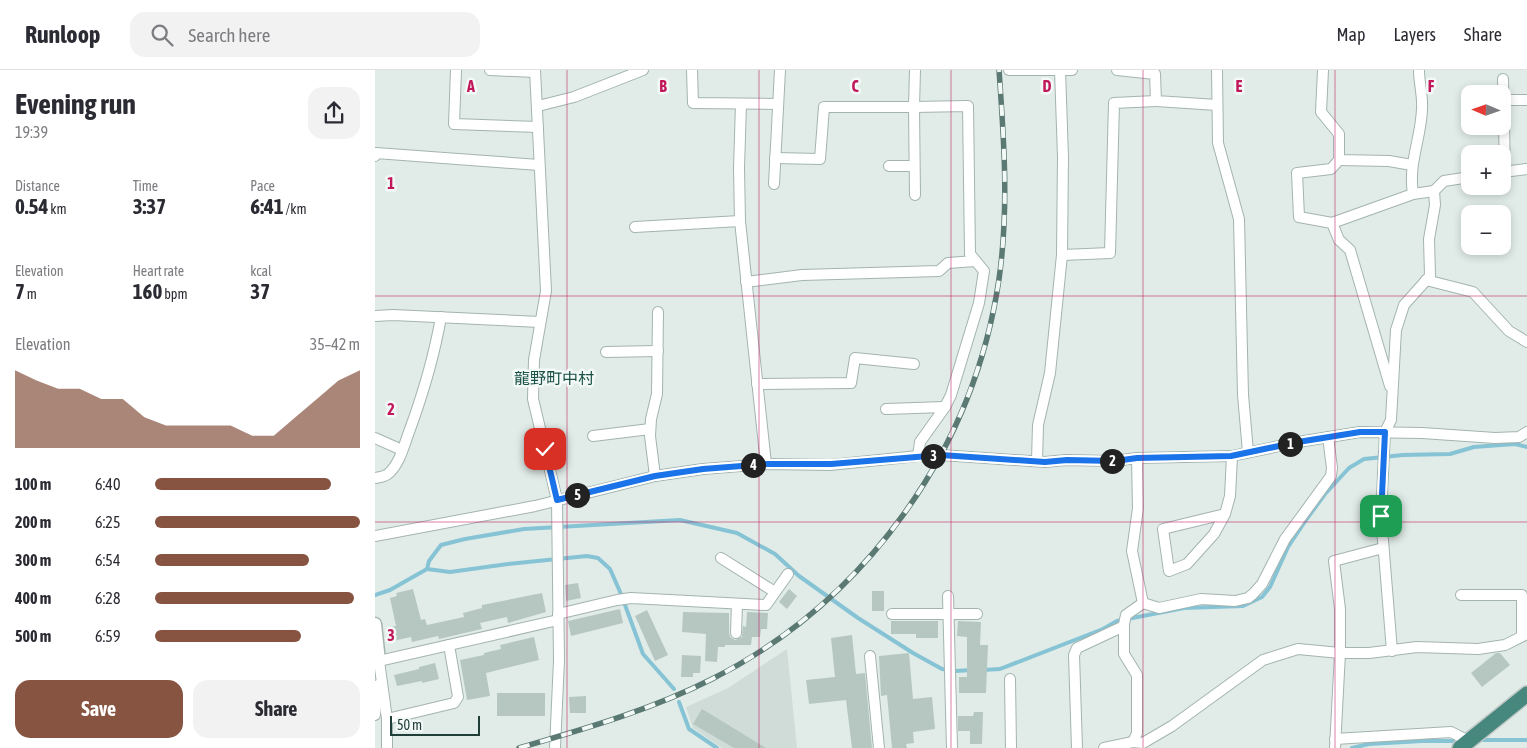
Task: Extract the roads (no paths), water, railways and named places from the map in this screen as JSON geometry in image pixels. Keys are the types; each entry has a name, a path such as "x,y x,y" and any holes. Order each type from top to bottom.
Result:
{"highway":[{"path":"1464,744 1527,694"}],"street":[{"path":"456,70 453,124 538,127"},
{"path":"490,70 535,71 546,291 534,360 533,399 557,500 559,660 555,748"},
{"path":"538,106 574,97 643,70"},
{"path":"692,70 693,103 778,104"},
{"path":"774,184 779,70"},
{"path":"915,70 915,195"},
{"path":"1009,70 1072,70"},
{"path":"1037,461 1038,425 1050,373 1062,255 1063,157 1061,70"},
{"path":"1117,70 1155,74 1155,102"},
{"path":"1217,70 1218,143 1239,220 1243,395 1248,452"},
{"path":"1323,70 1321,112 1339,134 1339,160 1331,169 1297,173 1299,217 1332,223 1413,194 1434,191 1445,181 1461,178"},
{"path":"1413,194 1412,165 1422,109 1419,70"},
{"path":"1503,79 1503,85"},
{"path":"1511,100 1527,100"},
{"path":"1062,255 1110,253 1114,103 1155,102 1217,105"},
{"path":"741,104 740,222 766,464"},
{"path":"775,158 820,159 824,107 968,106 970,254 984,271 979,303 951,395 945,407 920,442 918,456"},
{"path":"375,156 376,153 539,165"},
{"path":"1339,160 1389,161 1412,165"},
{"path":"889,166 915,166"},
{"path":"1511,171 1527,169"},
{"path":"1392,651 1381,516 1385,432 1391,420 1396,330 1404,305 1429,276 1429,239 1435,205 1434,191"},
{"path":"635,227 740,222"},
{"path":"1332,223 1339,240 1351,250 1380,356 1392,392"},
{"path":"747,282 802,275 939,270 948,263 975,261"},
{"path":"1426,280 1473,292 1509,331 1527,342"},
{"path":"655,476 650,430 657,394 658,312"},
{"path":"375,316 393,315 540,322"},
{"path":"375,478 386,476 391,472 402,450 423,392 441,317"},
{"path":"606,352 658,351"},
{"path":"757,384 851,383 855,358 914,364"},
{"path":"886,409 945,407"},
{"path":"593,436 650,430"},
{"path":"375,536 535,506 655,476 703,469 766,464 831,464 941,455 1037,461 1115,461 1137,458 1231,456 1360,432 1495,438 1519,437 1527,432"},
{"path":"1143,603 1159,608 1195,600 1235,601 1248,598 1253,594 1262,584 1285,539 1331,476 1332,468 1327,437"},
{"path":"375,438 402,450"},
{"path":"1225,514 1163,529 1169,571 1187,564 1214,534 1225,514 1230,496 1231,456"},
{"path":"1137,458 1138,508 1133,551 1143,603"},
{"path":"1383,548 1334,561 1340,609 1340,653 1335,743 1451,732 1464,744"},
{"path":"721,558 775,592"},
{"path":"377,662 558,617 617,600 631,598 765,605 788,574"},
{"path":"1104,748 1133,742 1143,743 1173,726 1263,660 1298,649 1340,653 1392,651 1417,646 1478,649 1505,645 1525,635 1522,595 1461,595"},
{"path":"948,596 952,748"},
{"path":"1133,742 1137,733 1137,674 1124,654 1124,626 1126,615 1143,603"},
{"path":"736,633 737,604"},
{"path":"892,614 977,614"},
{"path":"375,624 378,687 375,715"},
{"path":"1077,748 1074,655 1077,648 1124,626"},
{"path":"387,719 454,703 458,697 449,645"},
{"path":"870,656 879,748"},
{"path":"377,662 387,719 387,748"},
{"path":"1010,679 1011,748"}],"waterway":[{"path":"983,670 1000,669 1103,629 1117,621 1184,608 1243,606 1262,597 1270,587 1288,547 1325,494 1349,468 1364,459 1403,455 1450,454 1474,447 1515,444 1527,447"},
{"path":"375,595 390,590 427,569 429,561 441,545 465,539 524,529 680,520 737,533 775,554 799,576 858,618 913,653 942,669 956,671 971,670"},
{"path":"427,569 450,572 587,556 598,558 610,569 643,654 674,689"},
{"path":"679,702 689,729 717,748"},
{"path":"1478,740 1527,740"},
{"path":"1352,748 1369,744 1461,741"}],"railway":[{"path":"519,748 617,718 665,700 712,679 768,646 818,608 864,563 904,514 938,460 965,403 986,342 999,279 1004,227 1004,148 999,70"}],"district":[{"name":"龍野町中村","path":"554,378"}]}
